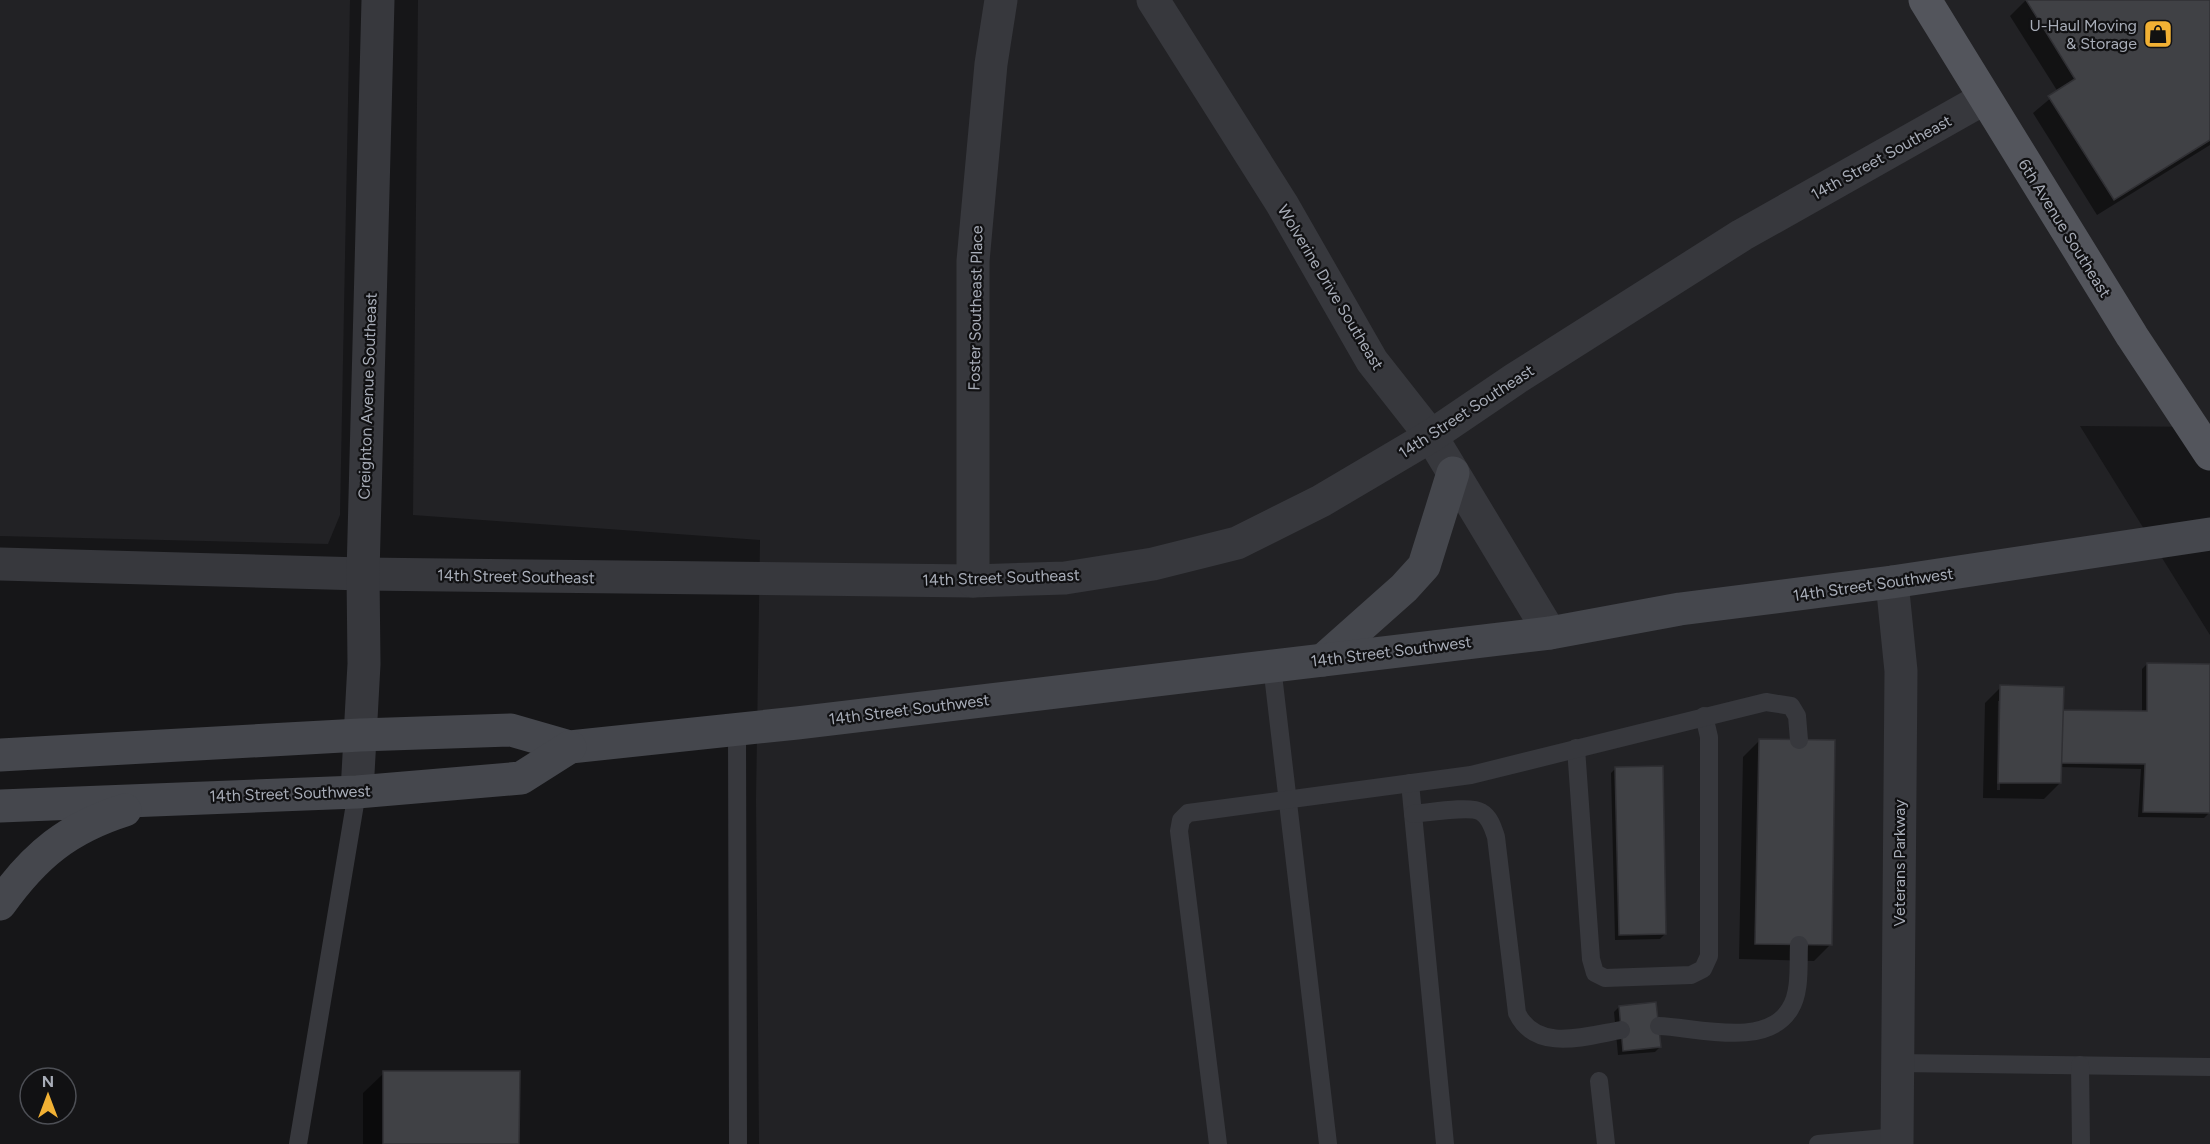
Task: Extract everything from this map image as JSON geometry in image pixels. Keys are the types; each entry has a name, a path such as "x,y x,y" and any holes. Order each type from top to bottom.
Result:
{"main road":[{"name":"6th Avenue Southeast","path":"1925,0 2132,336 2210,454"},
{"path":"1323,660 1404,588 1424,566 1453,473"},
{"name":"14th Street Southwest","path":"0,755 360,735 511,730 570,747 1550,633 1680,609 1892,582 2210,534"},
{"name":"14th Street Southwest","path":"0,806 357,792 521,778 570,747"},
{"path":"0,904 36,861 62,839 90,821 159,798"}],"street":[{"name":"Creighton Avenue Southeast","path":"357,792 364,664 363,574 378,0"},
{"name":"Foster Southeast Place","path":"973,581 973,261 990,64 1001,0"},
{"name":"Wolverine Drive Southeast","path":"1153,0 1282,204 1372,361 1431,436 1550,633"},
{"name":"14th Street Southeast","path":"0,564 363,574 973,581 1065,578 1153,564 1237,543 1321,501 1431,436 1515,379 1743,235 1985,98"},
{"name":"Veterans Parkway","path":"1892,582 1901,671 1897,1141"}],"lane":[{"path":"1272,666 1328,1144"},
{"path":"1218,1144 1179,831 1181,820 1188,813 1471,775 1766,702 1780,702 1791,706 1797,717 1799,740"},
{"path":"1576,748 1591,959 1595,973 1605,978 1691,975 1703,969 1709,956 1709,736 1704,716"},
{"path":"737,729 738,1144"},
{"path":"1410,783 1445,1144"},
{"path":"298,1144 357,792"},
{"path":"1413,814 1469,809 1481,811 1491,823 1496,837 1517,1013 1524,1028 1535,1036 1576,1039 1621,1030"},
{"path":"1659,1026 1687,1027 1713,1034 1742,1033 1781,1020 1791,1008 1795,995 1799,945"},
{"path":"1898,1063 2210,1067"},
{"path":"2080,1065 2081,1144"},
{"path":"1599,1081 1606,1144"},
{"path":"1818,1144 1897,1141"}],"shaded area":[{"path":"0,0 350,0 340,515 328,544 0,536"},
{"path":"418,0 2210,0 2210,427 2080,426 2210,635 2210,1144 759,1144 756,800 760,540 413,515"}],"building":[{"path":"2026,0 2210,0 2210,140 2114,200 2048,96 2075,79"},
{"path":"2147,663 2210,664 2210,813 2143,812 2145,764 2056,763 2057,710 2147,711"},
{"path":"2000,685 2064,687 2061,783 1998,783"},
{"path":"1759,739 1835,740 1832,945 1755,944"},
{"path":"1663,766 1666,934 1619,935 1615,767"},
{"path":"1656,1002 1661,1047 1623,1051 1619,1006"},
{"path":"383,1071 520,1071 519,1144 383,1144"}],"place":[{"name":"U-Haul Moving & Storage","path":"2158,34"}]}
